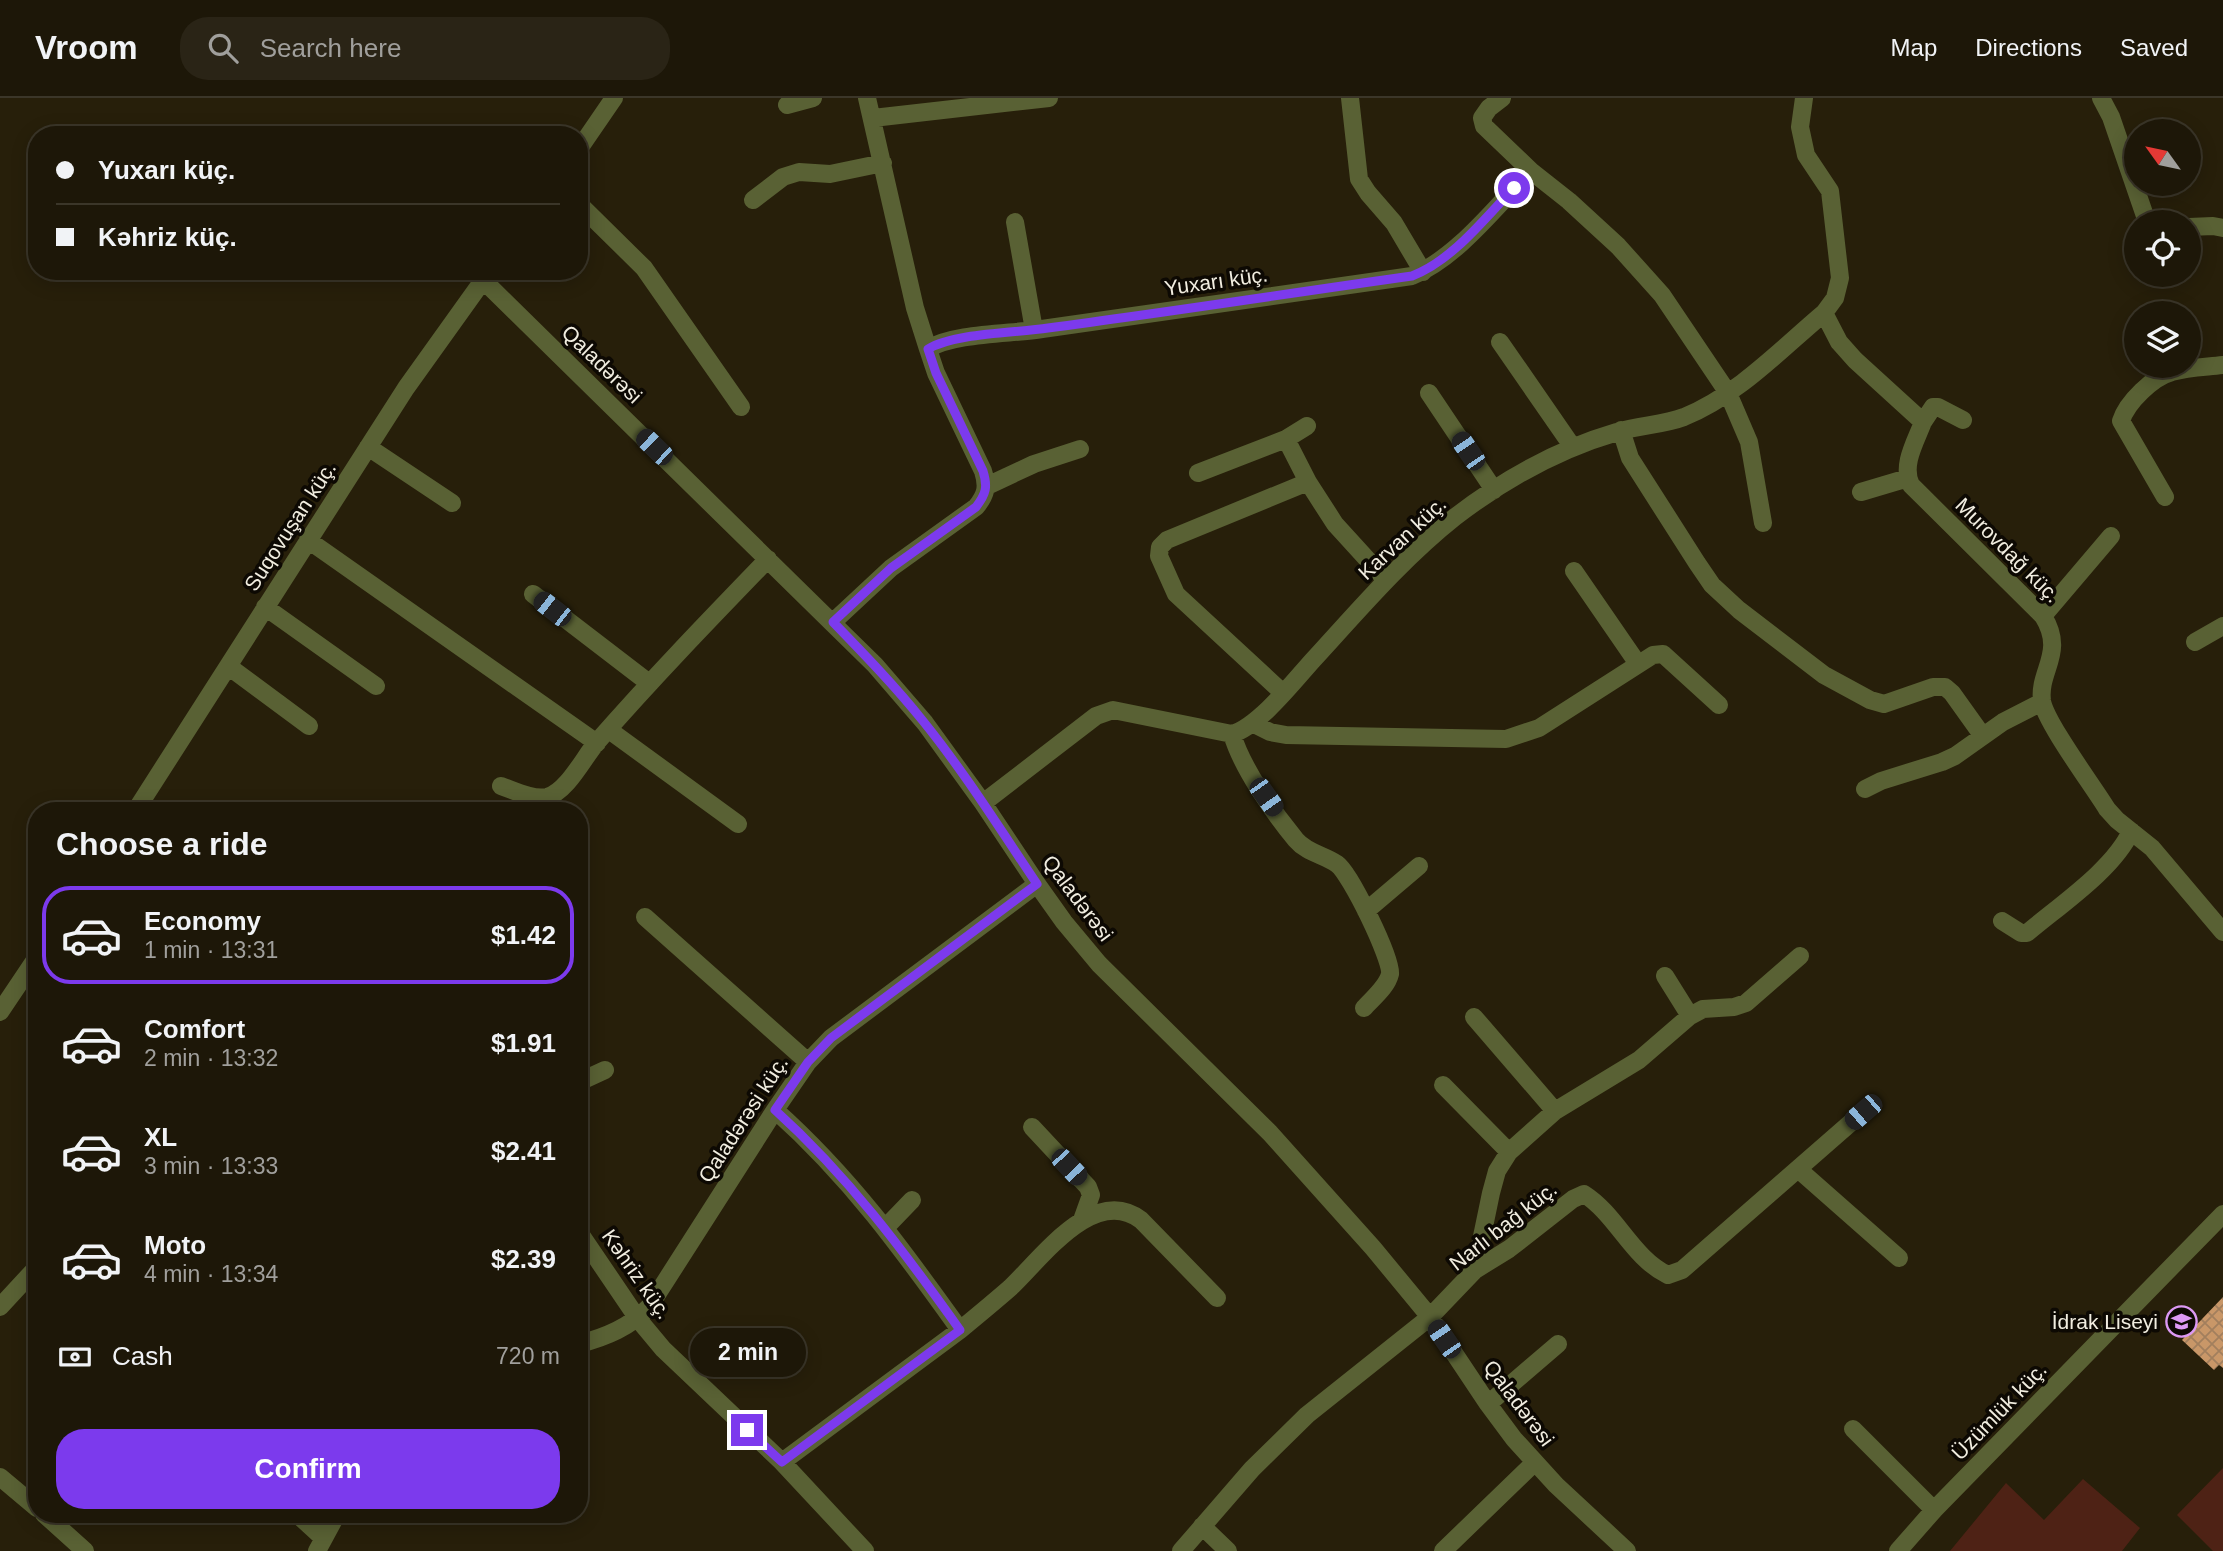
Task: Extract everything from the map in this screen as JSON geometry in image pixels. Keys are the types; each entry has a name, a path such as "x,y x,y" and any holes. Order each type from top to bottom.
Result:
{"street":[{"path":"588,136 614,98"},
{"path":"787,105 813,98"},
{"path":"833,622 891,568 976,507 987,486 983,471 936,373 915,308 867,98"},
{"path":"873,118 1049,98"},
{"path":"1350,98 1359,179 1367,193 1394,223 1423,272"},
{"path":"1502,98 1489,108 1482,118 1484,126 1531,171 1618,246 1662,295 1728,393 1749,442 1763,523"},
{"name":"Karvan küç.","path":"1232,734 1243,731 1252,723 1387,580 1424,543 1456,517 1494,490 1572,446 1621,430 1684,417 1728,393 1824,313 1835,298 1840,278 1830,191 1806,155 1800,127 1803,98"},
{"path":"2101,98 2111,117 2143,210"},
{"path":"753,200 783,177 799,172 830,174 883,163"},
{"name":"Yuxarı küç.","path":"928,349 936,343 951,340 1412,276 1423,272 1464,239 1531,171"},
{"path":"588,213 644,268 741,407"},
{"path":"1015,222 1034,330"},
{"path":"2201,226 2223,228"},
{"name":"Suqovuşan küç.","path":"141,802 406,388 484,280"},
{"name":"Qaladərəsi","path":"491,280 875,665 925,723 1064,922 1099,964 1270,1133 1373,1248 1430,1317 1488,1404 1535,1462 1627,1551"},
{"path":"1824,313 1839,342 1854,360 1923,422"},
{"path":"1500,342 1572,446"},
{"path":"2165,497 2121,421 2125,408 2146,388 2171,372 2223,365"},
{"path":"1429,393 1494,490"},
{"path":"1861,492 1908,478 1908,464 1923,422 1933,407 1963,420"},
{"path":"1198,473 1286,439 1307,426"},
{"path":"1621,430 1630,458 1697,563 1712,585 1739,610 1825,675 1870,700 1884,704 1933,687 1945,687 1982,735"},
{"path":"1286,439 1308,482 1335,524 1387,580"},
{"path":"368,447 452,503"},
{"path":"987,486 1034,464 1080,449"},
{"name":"Murovdağ küç.","path":"1908,478 1911,485 2049,625 2053,639 2042,702"},
{"path":"1283,692 1182,602 1159,556 1160,547 1167,540 1308,482"},
{"path":"2043,616 2110,536"},
{"path":"308,540 738,824"},
{"path":"501,786 537,797 549,797 562,788 649,683 768,559"},
{"path":"1574,571 1638,664"},
{"path":"533,594 649,683"},
{"path":"265,607 376,686"},
{"path":"2195,642 2223,626"},
{"path":"1252,723 1270,732 1286,734 1506,739 1539,728 1653,655 1663,654 1719,705"},
{"path":"228,666 309,726"},
{"path":"1865,789 1902,773 1955,756 1982,735 2042,702 2049,719 2107,809 2152,848 2223,932"},
{"path":"983,803 1096,716 1113,710 1232,734 1237,752 1297,842 1308,851 1338,864 1350,877 1391,970 1388,981 1364,1008"},
{"path":"2002,921 2021,933 2027,933 2111,862 2125,845 2131,831"},
{"path":"1366,911 1419,866"},
{"name":"Qaladərəsi küç.","path":"588,1342 638,1318 661,1289 808,1062 831,1038 1037,884"},
{"path":"645,917 808,1062"},
{"path":"1475,1270 1490,1194 1497,1171 1509,1152 1555,1111 1639,1060 1690,1016 1703,1009 1734,1007 1746,1003 1800,956"},
{"path":"0,1012 28,970"},
{"path":"1665,976 1690,1016"},
{"path":"1474,1017 1555,1111"},
{"path":"588,1078 605,1070"},
{"path":"1443,1085 1509,1152"},
{"path":"775,1110 844,1178 886,1227 960,1330"},
{"name":"Narlı bağ küç.","path":"1181,1551 1252,1469 1307,1415 1430,1317 1475,1270 1509,1249 1573,1199 1584,1194 1597,1202 1654,1268 1668,1275 1682,1270 1863,1112"},
{"path":"1032,1127 1088,1186 1091,1195 1082,1220"},
{"path":"1798,1169 1899,1258"},
{"path":"886,1227 912,1200"},
{"path":"782,1462 960,1330 1010,1287 1067,1230 1082,1220 1118,1210 1130,1212 1217,1298"},
{"name":"Üzümlük küç.","path":"1898,1551 1934,1510 2223,1214"},
{"name":"Kəhriz küç.","path":"588,1244 638,1318 679,1366 782,1462 865,1551"},
{"path":"0,1307 28,1277"},
{"path":"1488,1404 1558,1344"},
{"path":"1853,1429 1934,1510"},
{"path":"1443,1551 1535,1462"},
{"path":"0,1477 28,1500"},
{"path":"54,1523 85,1551"},
{"path":"304,1523 320,1545 332,1523"},
{"path":"1202,1526 1228,1551"}],"shaded area":[{"path":"2223,1468 2223,1551 2213,1551 2177,1515"},
{"path":"2083,1479 2140,1528 2122,1551 1950,1551 2006,1483 2044,1520"}],"building":[{"path":"2223,1297 2223,1368 2219,1365 2214,1370 2182,1340"}],"place":[{"name":"İdrak Liseyi","path":"2181,1321"}],"route":[{"path":"747,1430 782,1462 960,1330 886,1227 844,1178 775,1110 808,1062 831,1038 1037,884 925,723 833,622 891,568 976,507 983,498 987,486 983,471 936,373 928,349 936,343 951,340 1412,276 1432,266 1464,239 1514,188"}]}
